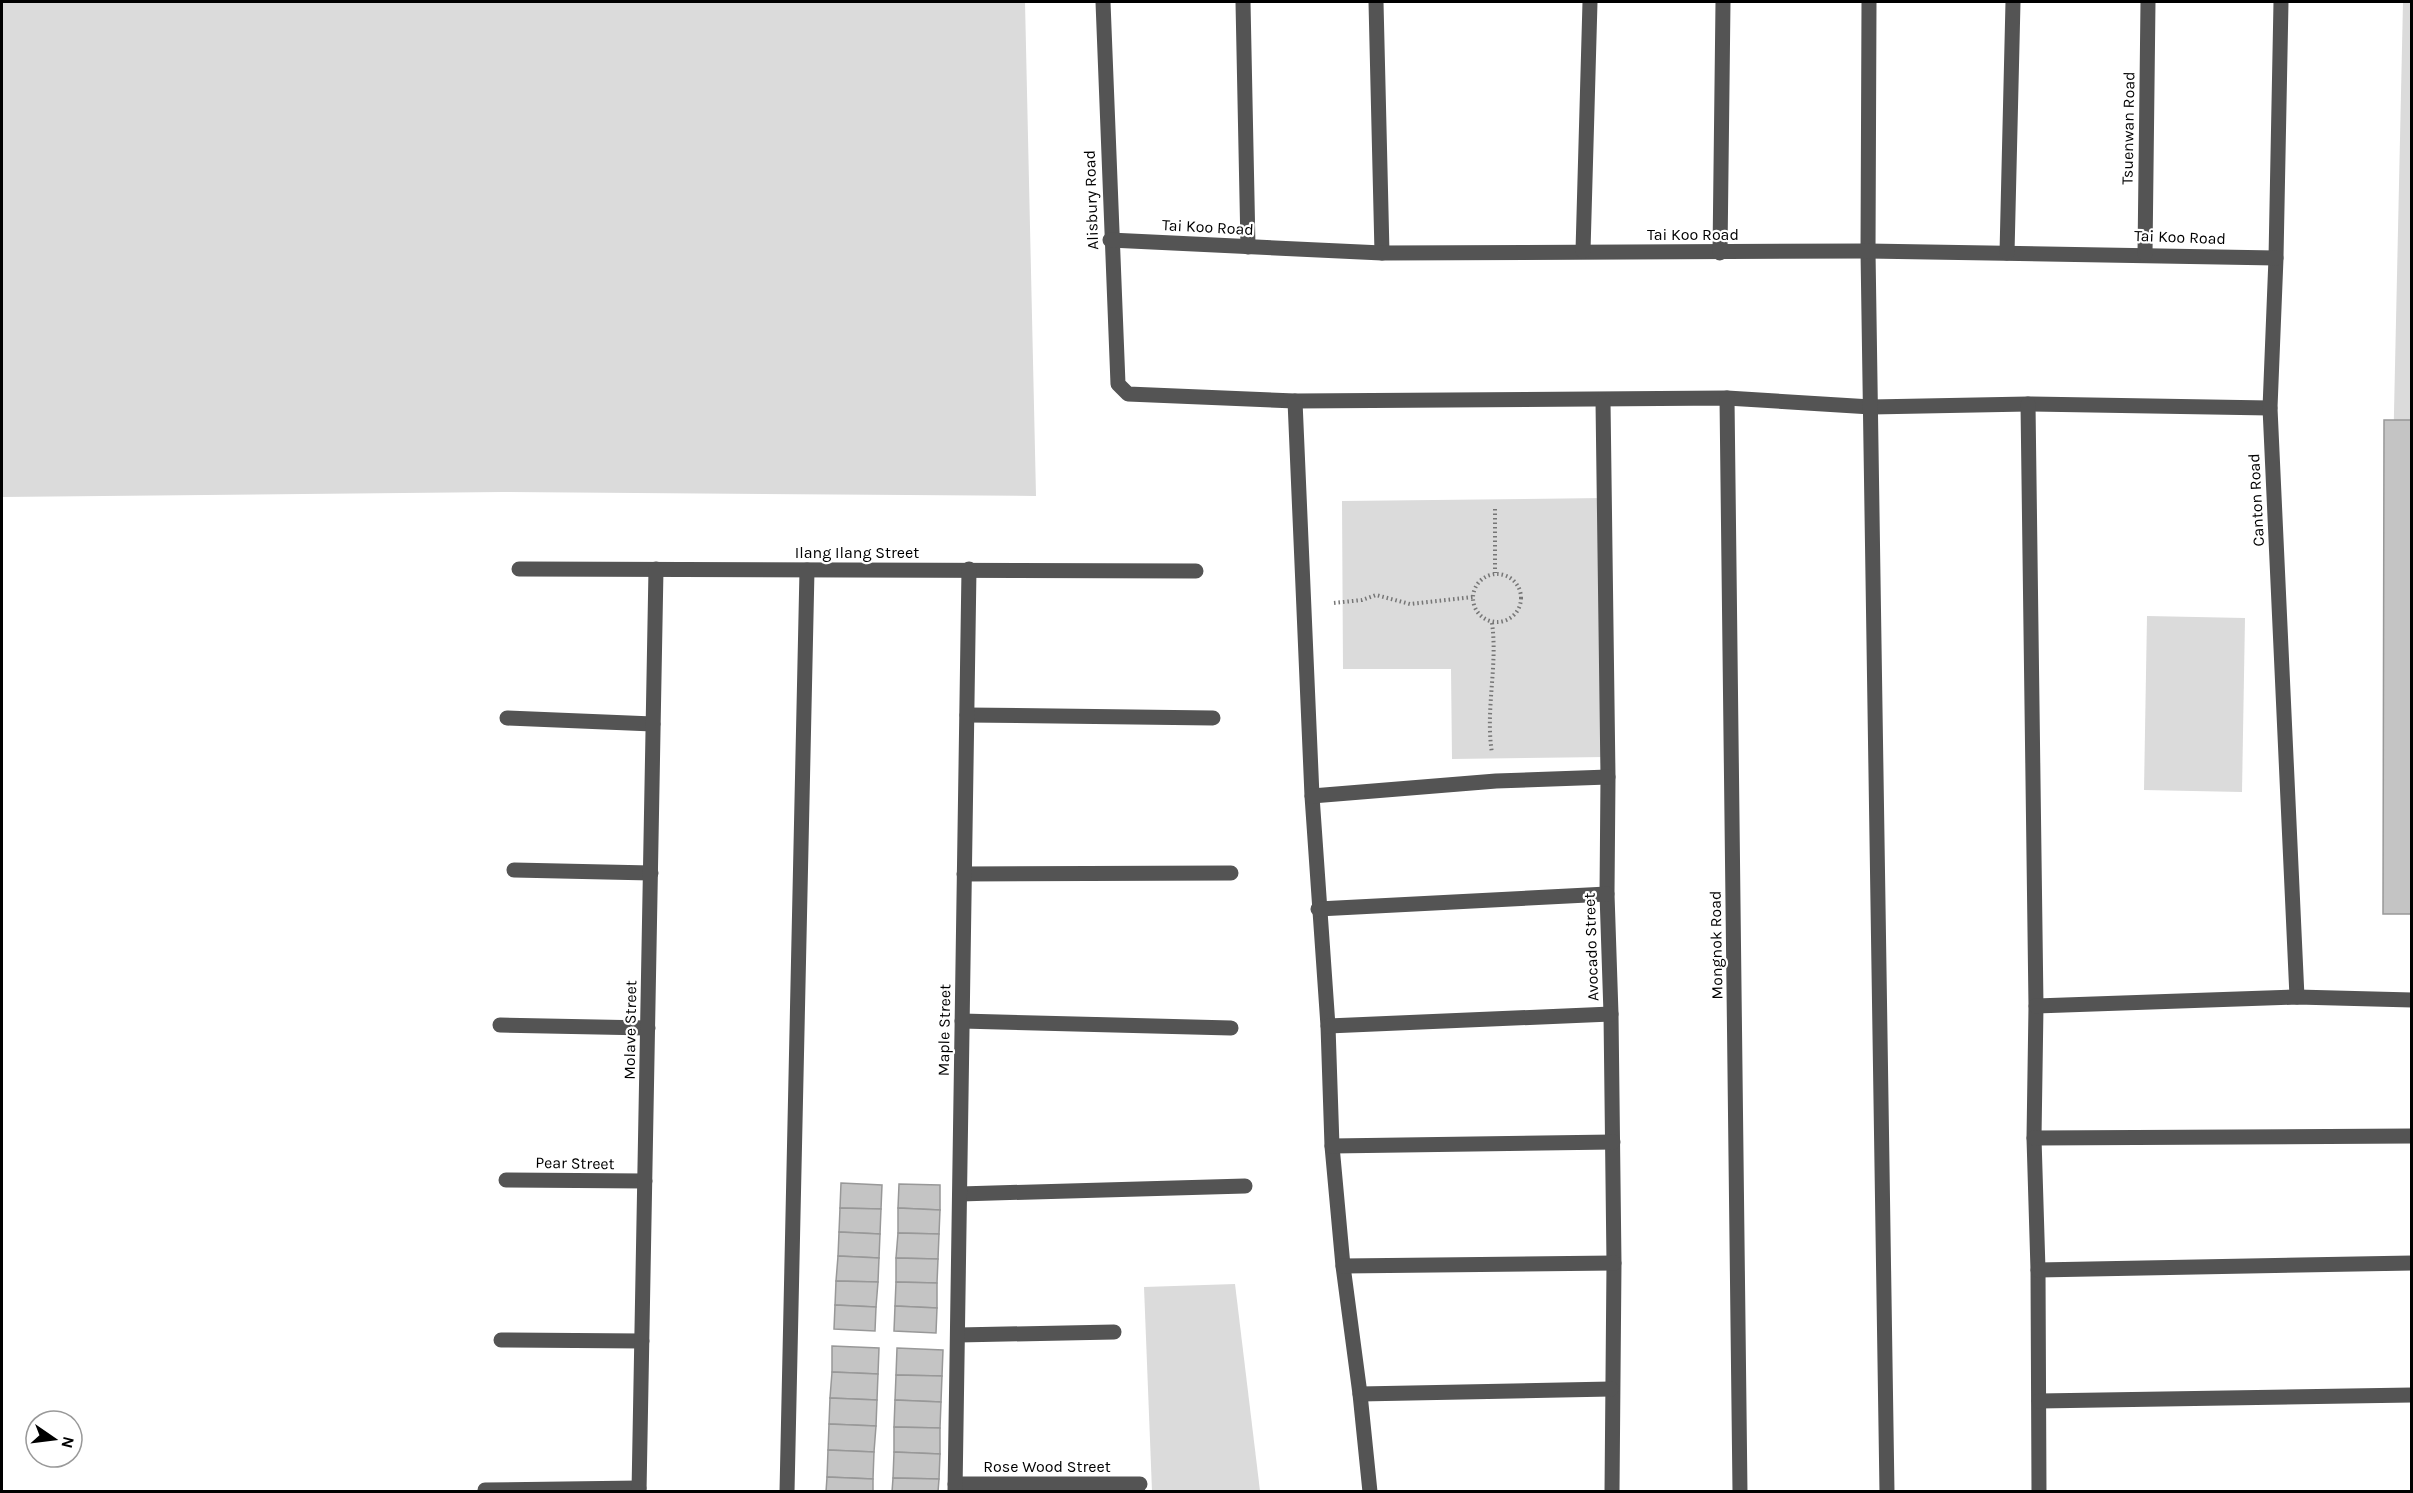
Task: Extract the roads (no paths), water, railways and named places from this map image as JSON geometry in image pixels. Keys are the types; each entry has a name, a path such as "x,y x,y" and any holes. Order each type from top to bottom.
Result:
{"street":[{"name":"Alisbury Road","path":"1103,2 1110,240 1118,384 1128,394 1295,401"},
{"path":"1244,2 1248,247"},
{"path":"1376,2 1382,253"},
{"path":"1583,251 1590,2"},
{"path":"1720,253 1723,2"},
{"path":"1869,2 1868,251 1887,1491"},
{"path":"2007,253 2013,2"},
{"name":"Tsuenwan Road","path":"2145,254 2148,2"},
{"name":"Canton Road","path":"2281,2 2276,258 2270,408 2297,997"},
{"name":"Tai Koo Road","path":"1110,240 1382,253 1868,251 2276,258"},
{"path":"1370,1491 1343,1266 1332,1146 1328,1026 1318,909 1312,796 1295,401 1603,401 1727,398 1870,407 2028,404 2270,408"},
{"name":"Mongnok Road","path":"1727,398 1740,1491"},
{"name":"Avocado Street","path":"1603,401 1608,777 1607,894 1614,1263 1611,1389 1612,1491"},
{"path":"2028,404 2036,1006 2034,1138 2038,1270 2038,1491"},
{"name":"Ilang Ilang Street","path":"519,569 1196,571"},
{"name":"Molave Street","path":"639,1490 656,569"},
{"name":"Maple Street","path":"955,1488 969,569"},
{"path":"787,1491 807,570"},
{"path":"967,715 1213,718"},
{"path":"507,717 653,724"},
{"path":"1312,796 1496,780 1608,777"},
{"path":"514,870 651,873"},
{"path":"964,874 1231,873"},
{"path":"1318,909 1607,894"},
{"path":"2036,1006 2297,997 2412,1000"},
{"path":"1328,1026 1611,1014"},
{"path":"962,1021 1231,1028"},
{"path":"500,1025 648,1028"},
{"path":"2034,1138 2412,1136"},
{"path":"1332,1146 1613,1142"},
{"name":"Pear Street","path":"506,1180 645,1181"},
{"path":"960,1194 1245,1186"},
{"path":"1343,1266 1614,1263"},
{"path":"2038,1270 2412,1263"},
{"path":"958,1335 1114,1332"},
{"path":"501,1340 642,1341"},
{"path":"1360,1394 1611,1389"},
{"path":"2039,1401 2412,1395"},
{"name":"Rose Wood Street","path":"955,1488 1140,1484"},
{"path":"485,1490 639,1490"}]}
